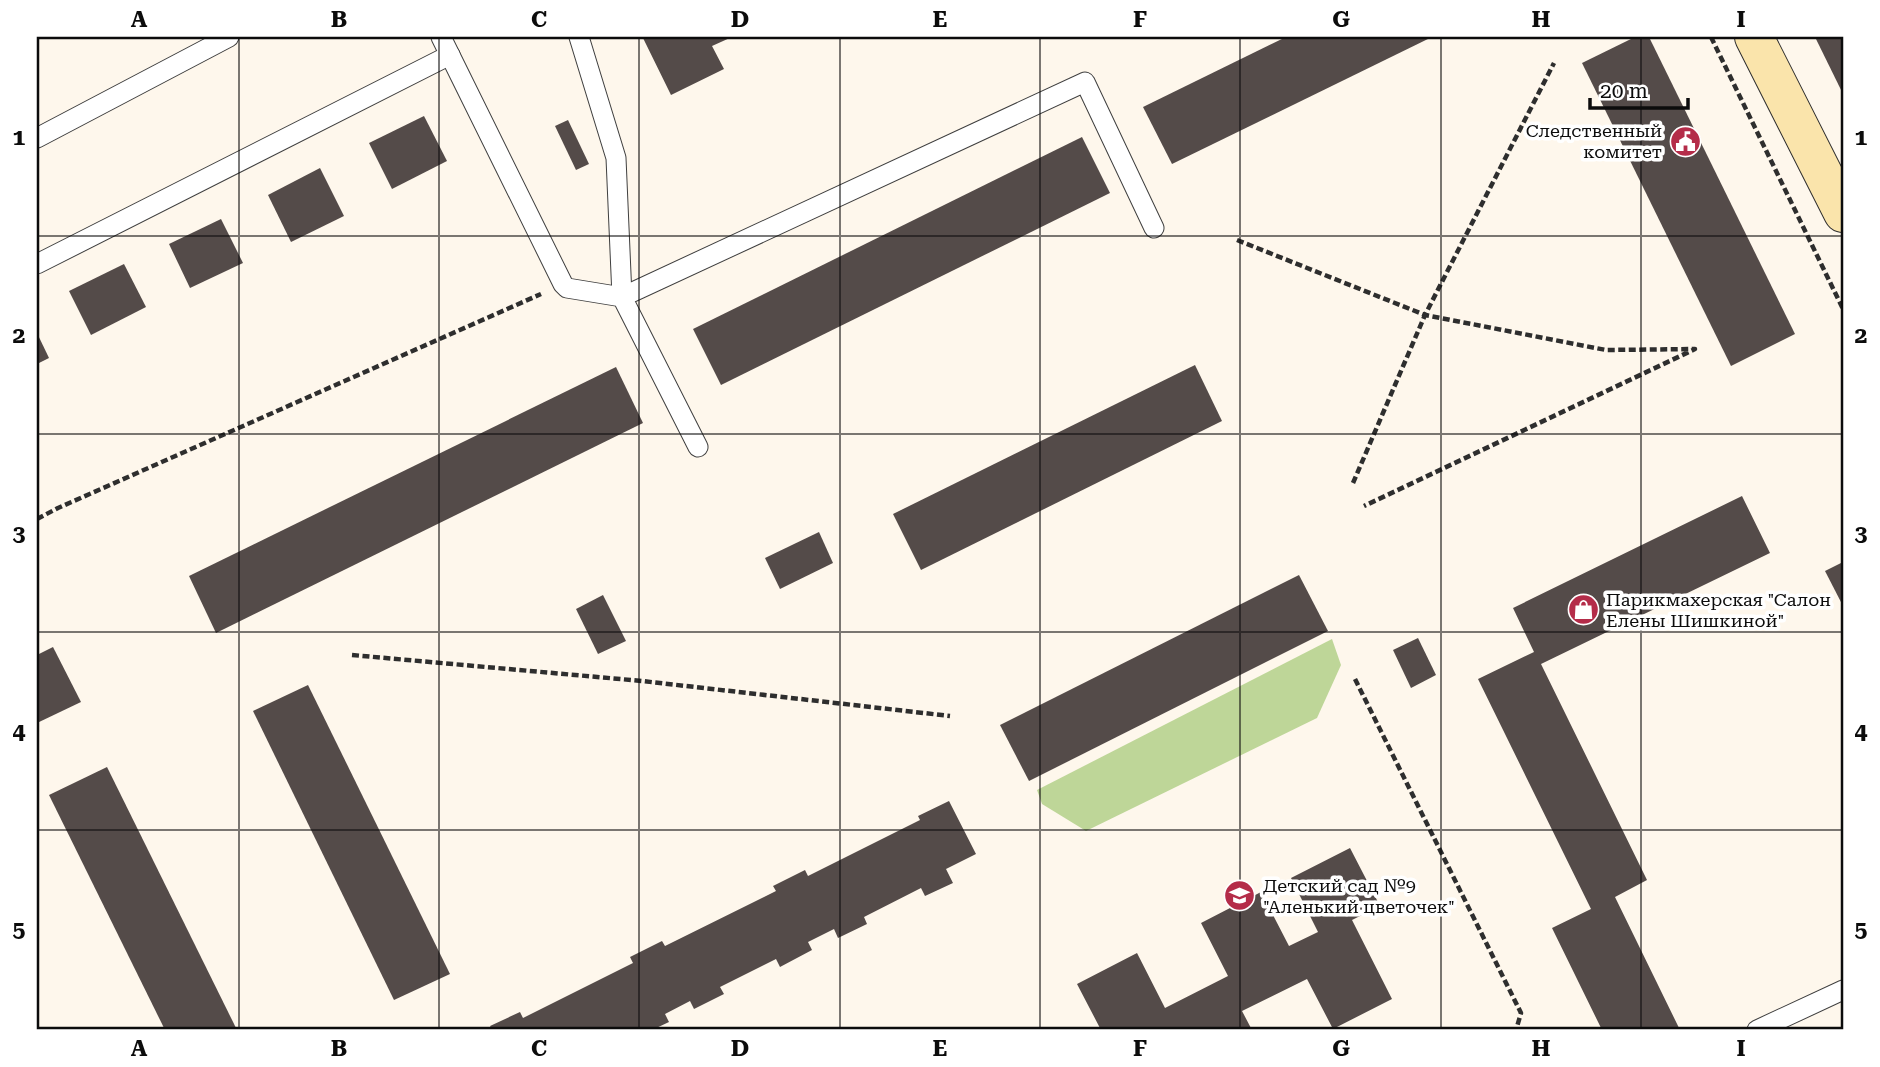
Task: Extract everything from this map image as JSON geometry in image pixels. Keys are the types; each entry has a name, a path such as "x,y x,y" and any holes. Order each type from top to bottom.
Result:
{"street":[{"path":"1754,37 1843,214"}],"lane":[{"path":"37,138 229,37"},
{"path":"441,37 567,288 622,297 1085,82 1154,228"},
{"path":"579,37 616,158 622,297 698,447"},
{"path":"37,264 450,55"},
{"path":"1757,1030 1843,990"}],"path":[{"path":"1711,37 1843,309"},
{"path":"1353,483 1425,314 1555,63"},
{"path":"1237,240 1425,314 1606,350 1695,349 1364,506"},
{"path":"37,519 563,284"},
{"path":"352,655 642,681 950,716"},
{"path":"1355,679 1521,1013 1516,1030"}],"green space":[{"path":"1332,639 1341,665 1317,718 1086,831 1042,804 1037,790"}],"building":[{"path":"732,37 712,46 724,69 671,95 643,38"},
{"path":"1286,37 1432,37 1172,164 1143,107"},
{"path":"1635,37 1649,37 1795,334 1731,366 1582,63"},
{"path":"1815,37 1843,37 1843,94"},
{"path":"424,116 447,161 392,189 369,143"},
{"path":"568,120 589,164 576,170 555,126"},
{"path":"1082,137 1110,193 721,385 693,329"},
{"path":"320,168 344,216 291,242 268,195"},
{"path":"221,219 243,263 190,288 169,244"},
{"path":"124,264 146,307 91,335 69,291"},
{"path":"37,333 49,358 37,364"},
{"path":"1195,365 1222,421 921,570 893,514"},
{"path":"616,367 643,423 216,633 189,576"},
{"path":"1742,496 1770,553 1541,664 1647,880 1615,897 1680,1030 1602,1030 1552,928 1591,909 1478,679 1534,652 1513,608"},
{"path":"819,532 833,563 780,589 765,558"},
{"path":"1843,562 1843,606 1825,571"},
{"path":"1299,575 1328,631 1029,781 1000,725"},
{"path":"603,595 626,641 598,654 576,609"},
{"path":"1418,638 1436,675 1411,688 1393,650"},
{"path":"53,647 81,702 37,723 37,655"},
{"path":"308,685 450,974 394,1000 253,711"},
{"path":"107,767 237,1030 165,1030 49,795"},
{"path":"949,801 976,854 946,869 953,883 925,896 921,888 864,917 867,924 838,938 834,929 808,942 812,950 780,967 776,959 720,987 724,994 694,1009 690,1001 665,1014 669,1022 652,1030 492,1030 490,1026 520,1012 523,1018 633,963 630,957 662,941 665,946 776,891 773,886 805,870 808,876 920,820 918,816"},
{"path":"1350,848 1380,906 1352,920 1392,999 1333,1029 1307,979 1242,1011 1252,1030 1101,1030 1077,984 1137,953 1165,1008 1228,976 1201,923 1261,892 1289,946 1318,932 1291,878"}],"place":[{"name":"Следственный комитет","path":"1685,141"},
{"name":"Парикмахерская \"Салон Елены Шишкиной\"","path":"1583,610"},
{"name":"Детский сад №9 \"Аленький цветочек\"","path":"1240,896"}]}
